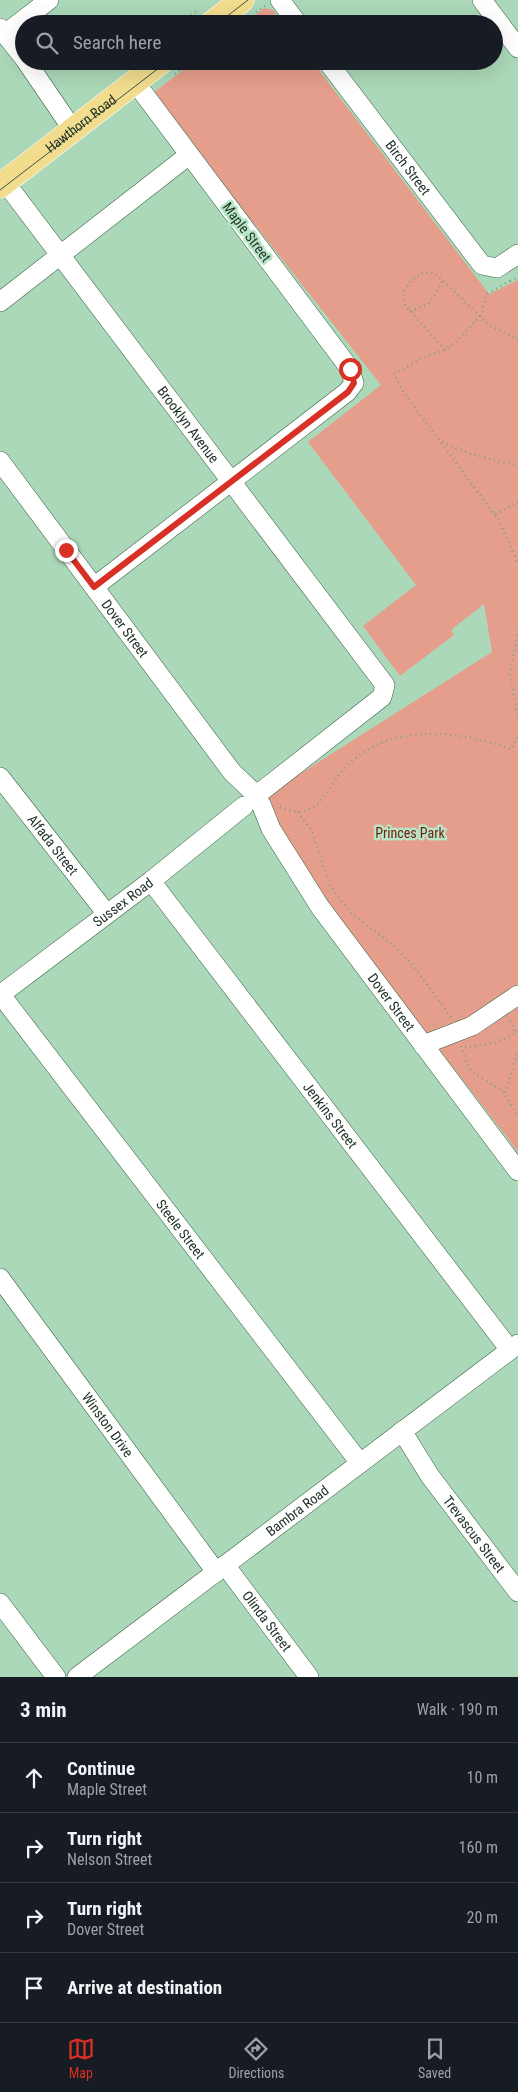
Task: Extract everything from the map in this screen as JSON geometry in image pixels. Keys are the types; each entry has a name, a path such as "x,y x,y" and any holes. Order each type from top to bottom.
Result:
{"main road":[{"path":"223,15 242,0"},
{"name":"Hawthorn Road","path":"2,184 135,82 163,70"}],"street":[{"path":"26,15 49,0"},
{"path":"280,0 291,15"},
{"path":"482,0 493,15"},
{"path":"15,22 2,31 15,47"},
{"path":"503,28 518,48"},
{"path":"32,70 77,127"},
{"name":"Birch Street","path":"334,70 482,265 492,268 501,266 518,254"},
{"name":"Maple Street","path":"135,82 350,369 354,383 348,392 232,480"},
{"path":"0,302 189,155"},
{"name":"Brooklyn Avenue","path":"2,184 61,256 379,674 385,684 385,691"},
{"name":"Dover Street","path":"0,462 255,801 320,907 518,1171"},
{"path":"94,587 232,480"},
{"name":"Sussex Road","path":"0,995 255,801 281,776 378,700 385,691"},
{"name":"Alfada Street","path":"0,777 107,914"},
{"name":"Jenkins Street","path":"151,881 514,1347"},
{"name":"Steele Street","path":"0,995 360,1463"},
{"path":"423,1045 460,1040 472,1026 518,995"},
{"name":"Winston Drive","path":"0,1278 220,1569"},
{"name":"Bambra Road","path":"78,1677 514,1347"},
{"name":"Trevascus Street","path":"399,1434 518,1592"},
{"name":"Olinda Street","path":"220,1569 310,1677"},
{"path":"0,1603 56,1677"}],"path":[{"path":"445,350 410,311 402,298 405,289 412,280 423,272 436,274 490,326 518,339"},
{"path":"410,311 430,303 443,280"},
{"path":"510,281 486,294 481,317 445,350 426,356 394,374 403,392 495,514 518,563"},
{"path":"440,441 468,453 518,464"},
{"path":"495,514 518,502"},
{"path":"518,630 510,675 518,716"},
{"path":"255,801 298,812 306,810 325,796 346,766 358,756 386,741 409,734 426,733 470,738 511,749 518,737"},
{"path":"298,812 312,831 326,874 339,898 417,969 446,1007 460,1040 466,1062 474,1073 498,1086 505,1093 518,1117"},
{"path":"460,1040 485,1046 517,1032 510,1021"},
{"path":"505,1093 518,1050"}],"green space":[{"path":"264,8 273,10 277,15 255,15"},
{"name":"Princes Park","path":"183,70 319,70 489,294 518,280 518,1152 327,903 271,815 269,807 269,801 276,789 492,652 484,604 451,630 454,635 400,676 363,626 416,585 308,442 381,385 152,94"}],"tram line":[{"path":"229,15 248,0"},
{"path":"0,190 156,70"}],"route":[{"path":"66,550 94,587 348,392 354,383 353,374 350,369"}]}
